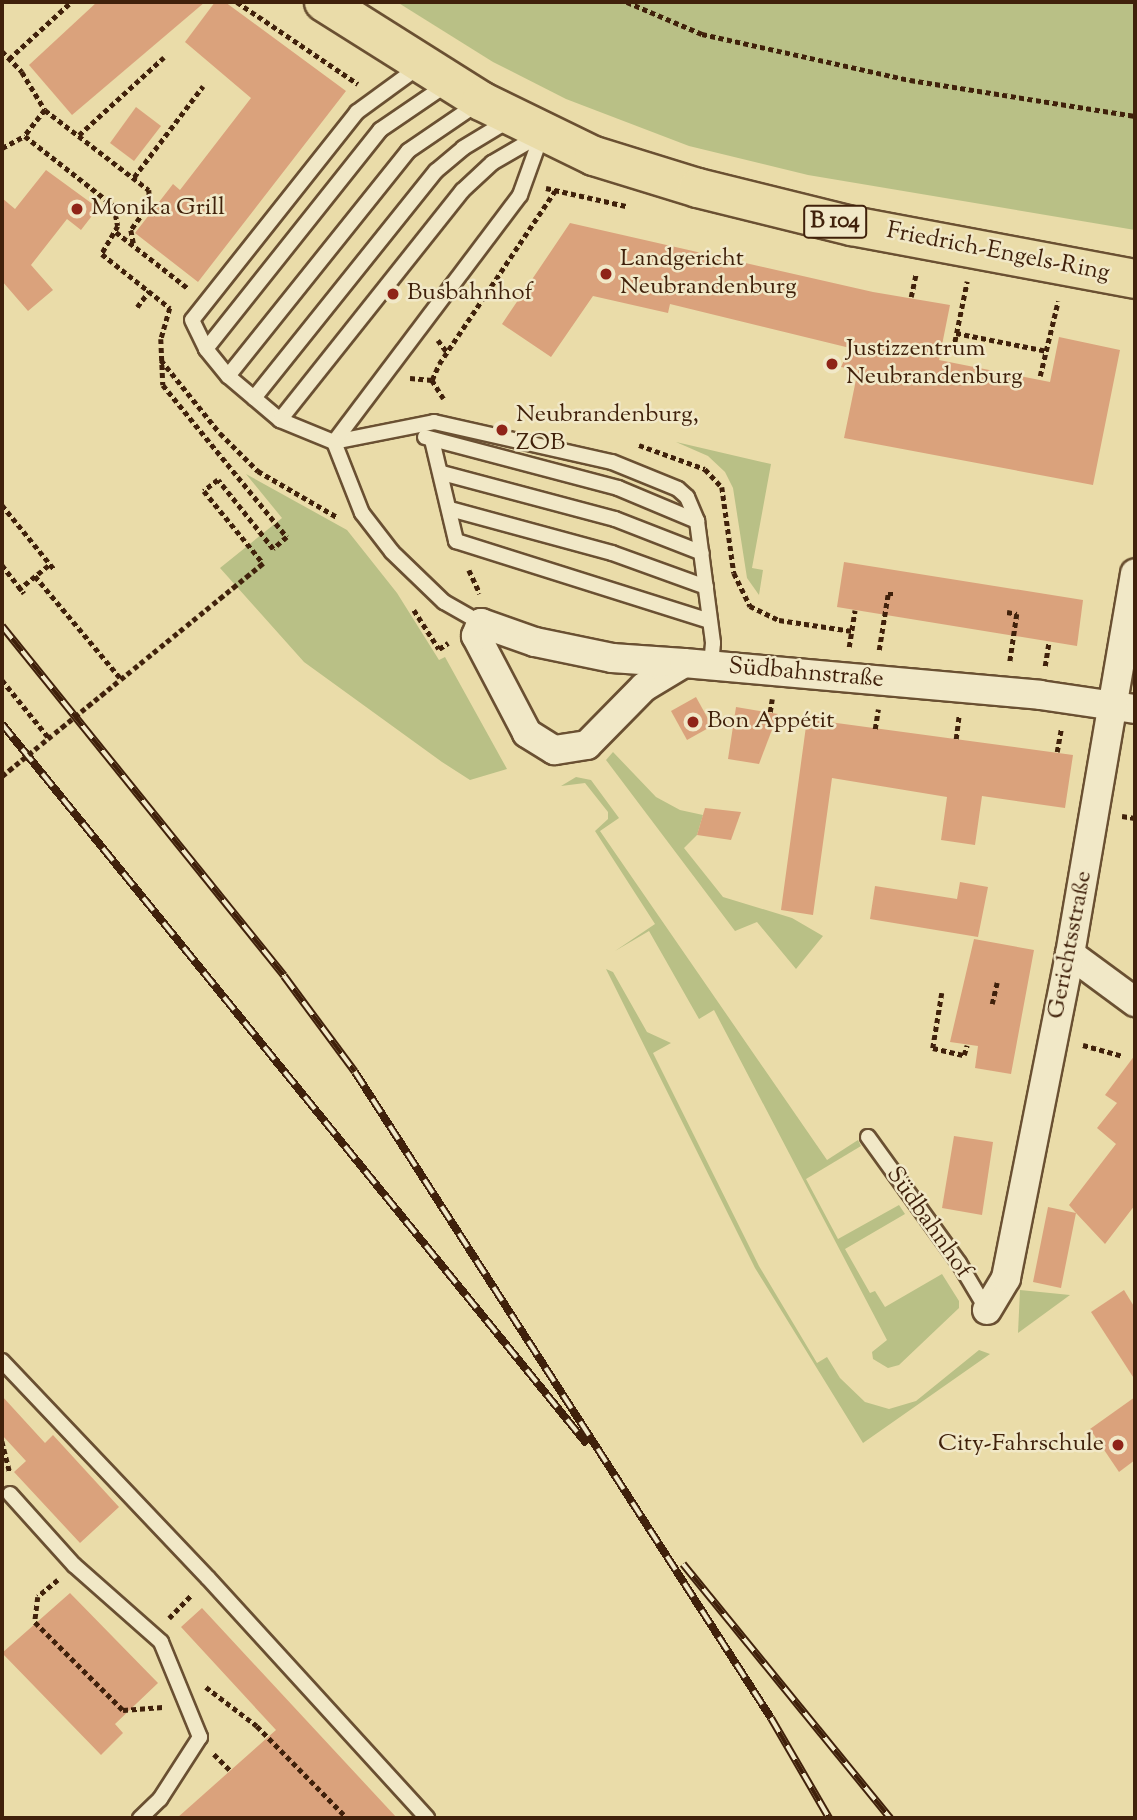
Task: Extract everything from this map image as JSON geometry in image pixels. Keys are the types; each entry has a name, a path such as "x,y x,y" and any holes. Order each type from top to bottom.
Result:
{"main road":[{"name":"Friedrich-Engels-Ring","path":"324,2 481,100 698,188 852,226 1135,279"}],"street":[{"name":"Gerichtsstraße","path":"987,1310 1006,1278 1070,954 1125,707 1135,574"},
{"name":"Südbahnstraße","path":"481,623 578,653 1005,692 1125,707"},
{"path":"481,623 477,642 527,733 554,750 587,745 638,692 697,664"},
{"path":"1070,954 1135,1002"}],"lane":[{"path":"206,349 380,130 481,100"},
{"path":"481,100 357,112 192,320 206,349 228,376 280,419 334,442 434,422 612,462 678,489 687,497 697,521 710,621 697,664"},
{"path":"228,376 408,151 481,100"},
{"path":"254,398 436,171 463,148 481,100"},
{"path":"280,419 462,191 492,163 481,100"},
{"path":"334,442 520,195 481,100"},
{"path":"407,429 432,440 618,488 697,521"},
{"path":"432,440 456,541 466,547 611,586 710,621"},
{"path":"334,442 362,513 392,552 444,602 481,623"},
{"path":"442,473 615,519 702,553"},
{"path":"450,509 612,553 706,587"},
{"name":"Südbahnhof","path":"867,1138 959,1263 987,1310"},
{"path":"2,1361 208,1578 427,1818"},
{"path":"10,1494 74,1565 153,1634 172,1668 187,1705 200,1741 160,1799 140,1818"}],"path":[{"path":"9,59 71,2"},
{"path":"627,2 702,34 910,80 1135,116"},
{"path":"2,51 45,110 149,190 152,199 131,230 134,246"},
{"path":"79,135 164,57"},
{"path":"134,177 203,86"},
{"path":"2,148 25,136 45,110"},
{"path":"25,136 114,206 119,218 116,232 103,254 170,308"},
{"path":"432,380 439,363 555,191"},
{"path":"2,776 263,563 204,491 218,480 273,548 287,537 163,385 160,359 164,319 170,308 191,290 116,232"},
{"path":"911,297 917,268"},
{"path":"953,350 967,281"},
{"path":"137,307 149,291"},
{"path":"1040,376 1058,300"},
{"path":"956,333 1046,351"},
{"path":"160,359 220,433 258,471 341,520"},
{"path":"2,505 52,565 35,576 21,590 2,565"},
{"path":"35,576 121,679"},
{"path":"873,680 888,594 896,594"},
{"path":"408,600 439,649 481,623"},
{"path":"844,678 855,610"},
{"path":"1005,692 1017,614 1007,612"},
{"path":"2,680 49,738"},
{"path":"992,1004 997,983"},
{"path":"942,993 933,1048 964,1055 967,1045"},
{"path":"1054,1037 1123,1056"},
{"path":"2,1441 12,1480 10,1494"},
{"path":"74,1565 38,1597 35,1622 123,1710 187,1705"},
{"path":"153,1634 208,1578"},
{"path":"172,1668 222,1696 257,1726 347,1818"}],"green space":[{"path":"397,2 1135,2 1135,230 808,175 689,146 566,99 493,62"},
{"path":"676,442 771,464 752,568 763,570 759,595 747,578 733,488 725,472 708,456"},
{"path":"246,474 347,530 397,593 439,660 445,657 507,769 470,780 442,762 304,662 220,568 282,518"},
{"path":"613,752 656,797 680,810 703,815 697,835 684,848 723,897 792,918 823,936 796,969 757,922 735,931 606,760"},
{"path":"576,777 591,780 619,818 600,831 827,1160 858,1140 861,1146 806,1179 838,1239 899,1205 905,1214 845,1249 870,1293 875,1291 885,1307 942,1274 959,1301 959,1308 899,1365 888,1368 873,1359 872,1352 887,1340 714,1010 699,1019 649,931 615,951 655,924 595,831 608,819 608,812 585,783 561,786"},
{"path":"606,969 613,972 647,1032 671,1043 653,1053 759,1266 817,1363 827,1357 840,1378 865,1402 889,1409 916,1401 979,1350 990,1354 863,1443 755,1268"},
{"path":"1020,1290 1070,1295 1018,1333"}],"building":[{"path":"97,2 205,2 72,115 29,65"},
{"path":"215,2 225,2 346,91 198,282 135,233 173,184 180,190 251,98 185,42"},
{"path":"136,107 161,126 134,161 110,143"},
{"path":"46,170 98,208 81,230 67,219 31,265 53,290 28,311 2,281 2,198 15,209"},
{"path":"570,223 873,292 950,305 939,360 1050,382 1059,337 1120,350 1093,485 844,438 858,370 841,367 850,348 670,304 668,313 593,296 551,357 502,324"},
{"path":"844,562 1083,600 1077,646 837,607"},
{"name":"Bon Appétit","path":"696,697 712,726 687,740 671,711"},
{"path":"736,707 778,714 759,764 728,759"},
{"path":"807,719 1073,755 1065,808 982,796 975,845 941,840 947,797 832,778 813,915 781,910"},
{"path":"705,808 741,812 731,840 697,835"},
{"path":"960,882 988,887 978,937 870,919 875,886 957,899"},
{"path":"974,939 1034,950 1011,1074 975,1068 978,1046 950,1042"},
{"path":"1135,1055 1135,1205 1105,1244 1069,1205 1116,1144 1097,1128 1117,1103 1105,1095"},
{"path":"954,1136 993,1142 982,1215 942,1208"},
{"path":"1048,1207 1076,1213 1061,1288 1033,1282"},
{"path":"1124,1290 1135,1308 1135,1380 1091,1312"},
{"path":"2,1396 45,1443 53,1435 119,1507 80,1543 14,1472 26,1461 2,1435"},
{"name":"City-Fahrschule","path":"1135,1397 1135,1460 1119,1472 1090,1429"},
{"path":"70,1593 158,1683 115,1724 123,1733 101,1755 2,1653"},
{"path":"202,1608 397,1818 177,1818 276,1730 181,1627"}],"railway":[{"path":"2,626 284,976 355,1072 771,1718 829,1818"},
{"path":"2,724 587,1444"},
{"path":"683,1564 890,1818"}],"place":[{"name":"Monika Grill","path":"77,209"},
{"name":"Landgericht Neubrandenburg","path":"606,274"},
{"name":"Busbahnhof","path":"393,294"},
{"name":"Justizzentrum Neubrandenburg","path":"832,364"},
{"name":"Neubrandenburg, ZOB","path":"502,430"},
{"name":"Bon Appétit","path":"693,722"},
{"name":"City-Fahrschule","path":"1118,1445"}]}
